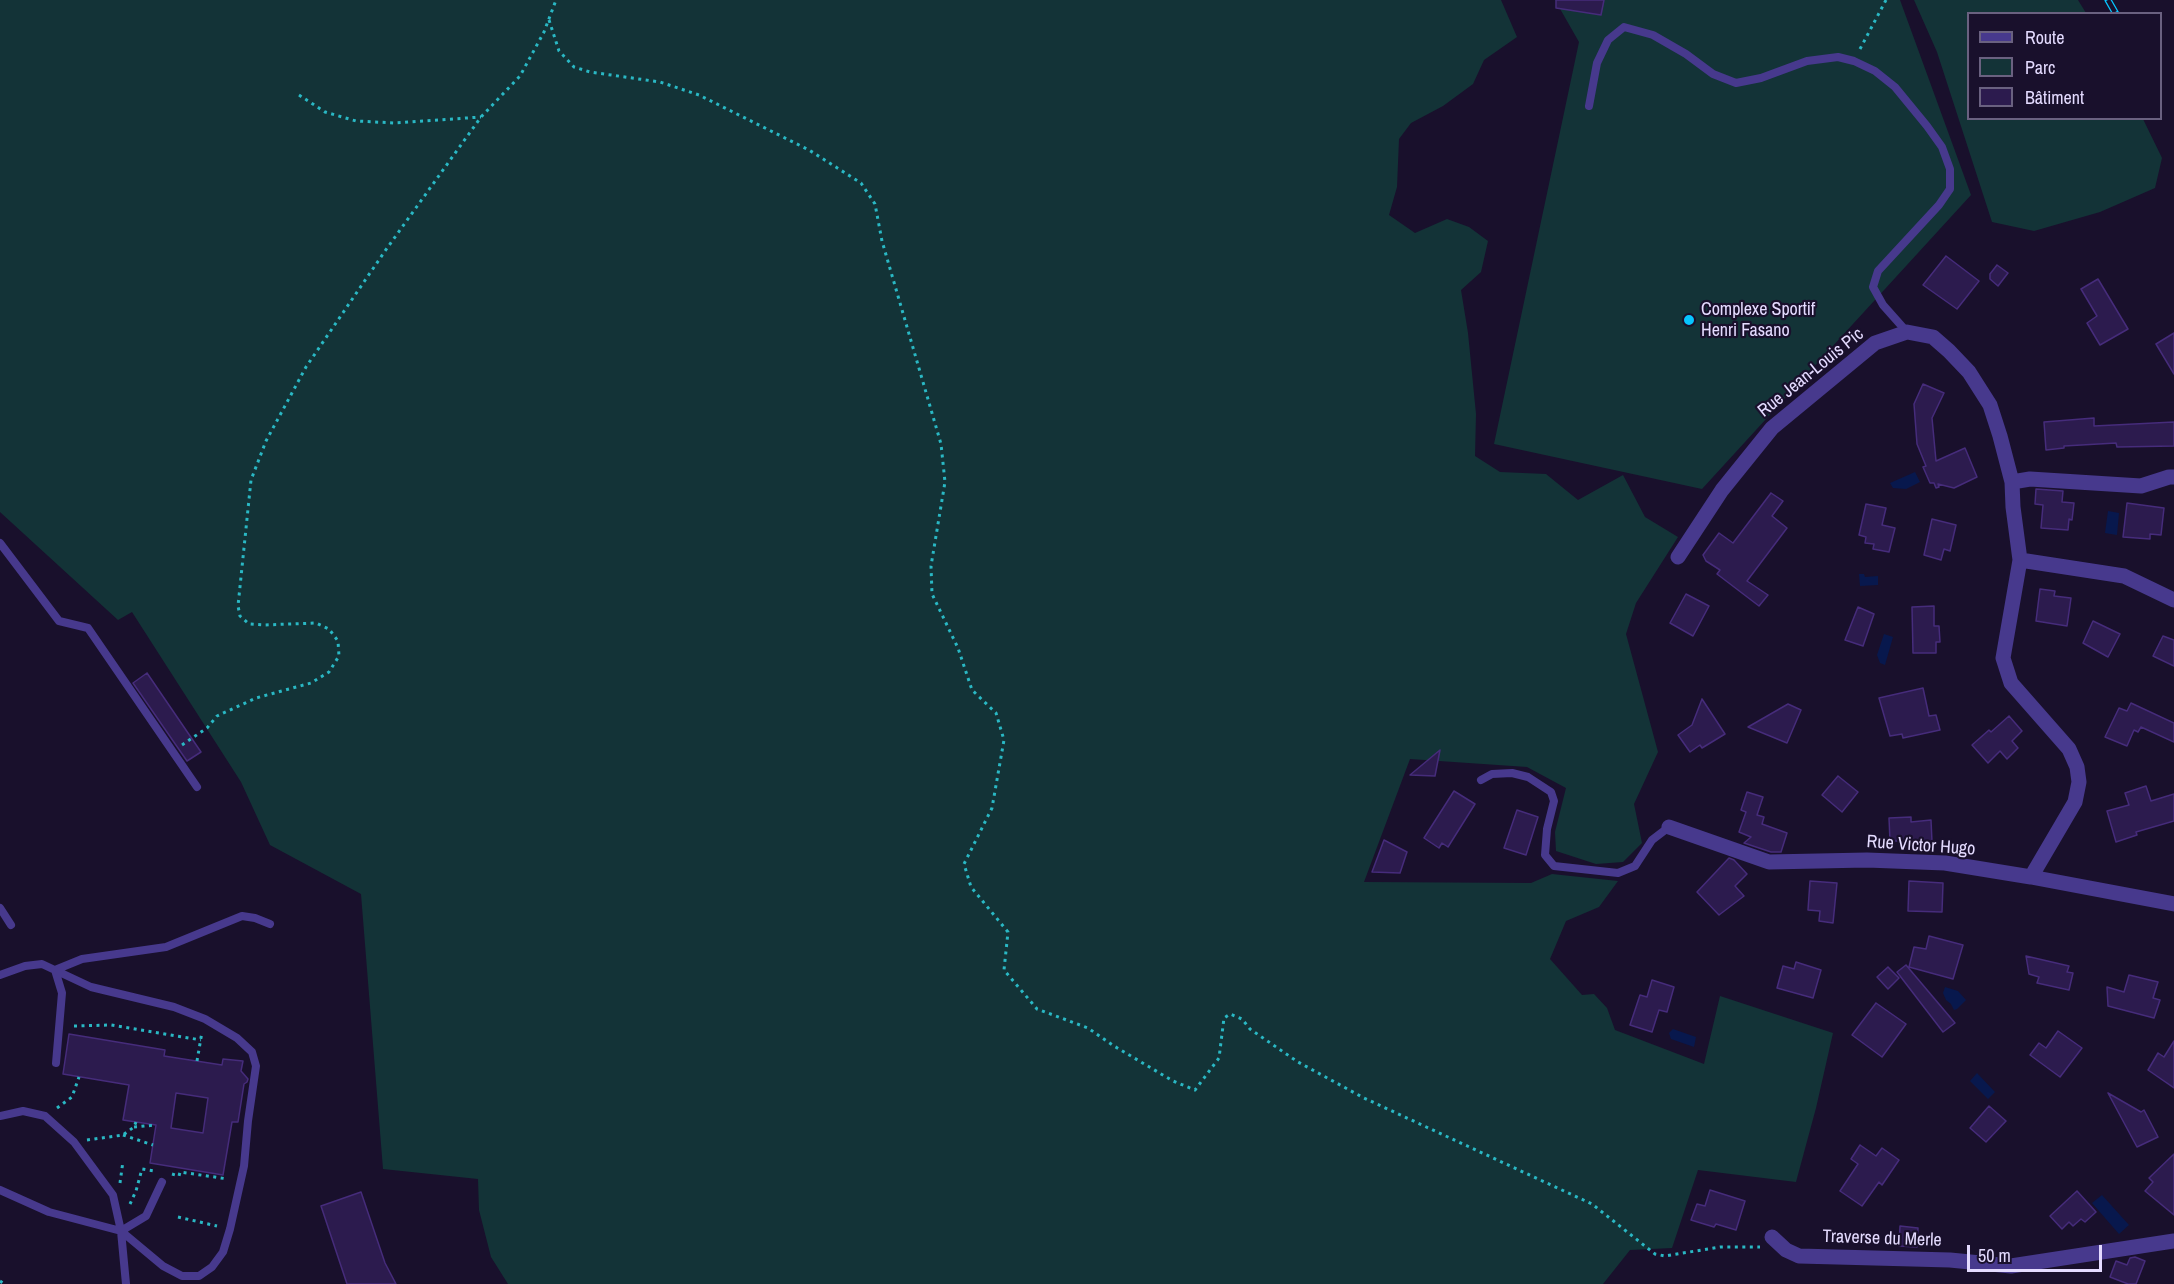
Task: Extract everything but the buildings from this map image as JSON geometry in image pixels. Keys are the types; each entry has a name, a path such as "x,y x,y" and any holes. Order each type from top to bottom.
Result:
{"street":[{"path":"1907,332 1933,337 1969,372 1990,405 2012,482 2020,560 2003,658 2011,683 2069,749 2077,767 2079,782 2075,802 2031,877"},
{"name":"Rue Jean-Louis Pic","path":"1678,557 1722,490 1772,428 1875,343 1907,332"},
{"path":"2012,482 2030,479 2142,486 2174,477"},
{"path":"2020,560 2124,576 2174,600"},
{"name":"Rue Victor Hugo","path":"1669,827 1769,862 1867,860 1945,863 2174,904"},
{"name":"Traverse du Merle","path":"1772,1237 1786,1250 1799,1256 1950,1260 2011,1266 2174,1241"}],"lane":[{"path":"1589,106 1597,63 1608,40 1624,27 1653,35 1686,54 1713,74 1736,83 1761,78 1807,61 1838,57 1854,61 1875,71 1895,87 1942,147 1950,168 1950,189 1939,205 1878,271 1873,287 1883,305 1907,332"},
{"path":"0,543 59,621 88,628 197,787"},
{"path":"1481,780 1492,774 1512,773 1528,777 1551,792 1554,801 1546,830 1545,855 1554,866 1617,873 1635,866 1653,840 1669,827"},
{"path":"0,908 11,925"},
{"path":"55,970 82,959 166,947 242,916 270,924"},
{"path":"0,975 25,966 42,964 91,987 174,1007 205,1019 237,1038 252,1052 256,1066 244,1166 230,1229 223,1252 212,1268 199,1276 182,1276 163,1266 122,1231 49,1212 0,1191"},
{"path":"55,970 62,993 56,1063"},
{"path":"0,1116 23,1111 45,1116 74,1142 113,1195 122,1231 126,1284"},
{"path":"122,1231 146,1216 162,1182"}],"path":[{"path":"173,752 207,728 217,716 256,698 311,683 329,672 339,657 338,641 329,629 316,623 264,626 249,624 240,616 238,606 251,480 266,441 306,368 481,117 520,76 549,20 556,0"},
{"path":"1854,61 1886,0"},
{"path":"549,20 560,51 574,67 590,72 660,82 699,95 809,150 861,183 875,204 882,241 941,444 945,482 931,566 932,594 958,648 972,690 996,713 1004,740 992,808 964,864 971,887 1008,932 1004,970 1037,1009 1088,1028 1173,1081 1195,1090 1219,1058 1224,1018 1230,1014 1242,1019 1250,1029 1298,1062 1364,1098 1592,1204 1655,1254 1665,1256 1720,1247 1763,1248 1772,1237"},
{"path":"299,96 325,112 356,121 395,123 481,117"},
{"path":"197,1061 205,1019"},
{"path":"74,1026 111,1025 201,1040"},
{"path":"45,1116 72,1097 79,1077"},
{"path":"134,1127 136,1122"},
{"path":"74,1142 123,1134 134,1127 156,1125"},
{"path":"123,1134 153,1145"},
{"path":"120,1185 123,1161"},
{"path":"178,1217 230,1229"},
{"path":"0,1281 4,1284"}],"green space":[{"path":"0,0 1501,0 1517,37 1484,60 1473,84 1443,106 1411,123 1399,139 1397,187 1389,215 1415,233 1447,219 1469,227 1488,241 1481,272 1461,290 1476,414 1475,456 1500,472 1546,474 1578,500 1623,475 1645,517 1678,537 1636,603 1626,634 1658,752 1634,804 1642,843 1623,862 1596,864 1556,851 1555,832 1566,788 1527,767 1410,759 1364,882 1531,883 1552,874 1618,881 1599,907 1566,921 1550,959 1582,995 1594,994 1607,1008 1615,1030 1704,1064 1720,996 1833,1033 1796,1182 1698,1170 1672,1248 1630,1250 1603,1284 508,1284 491,1257 479,1210 478,1179 383,1169 361,894 270,845 241,782 132,612 118,620 0,512"},
{"name":"Complexe Sportif Henri Fasano","path":"1555,0 1900,0 1971,195 1702,489 1494,444 1579,42"},
{"path":"1914,0 2078,0 2085,12 1967,12 1967,120 2143,120 2162,158 2155,188 2100,212 2034,231 1992,222 1937,52"}],"shaded area":[{"path":"1915,472 1920,482 1906,489 1893,488 1890,483"},
{"path":"2108,511 2119,513 2117,535 2105,533"},
{"path":"1859,574 1864,574 1865,577 1878,576 1878,585 1860,586"},
{"path":"1884,634 1893,637 1885,665 1880,663 1877,655"},
{"path":"1945,987 1958,991 1966,1000 1957,1009 1954,1010 1946,1000 1943,993"},
{"path":"1673,1029 1696,1037 1694,1047 1671,1039 1669,1033"},
{"path":"1977,1073 1995,1092 1988,1099 1970,1081"},
{"path":"2102,1195 2129,1225 2119,1234 2092,1203"}],"railway":[{"path":"2108,0 2115,12"}],"place":[{"name":"Complexe Sportif Henri Fasano","path":"1689,320"}]}
